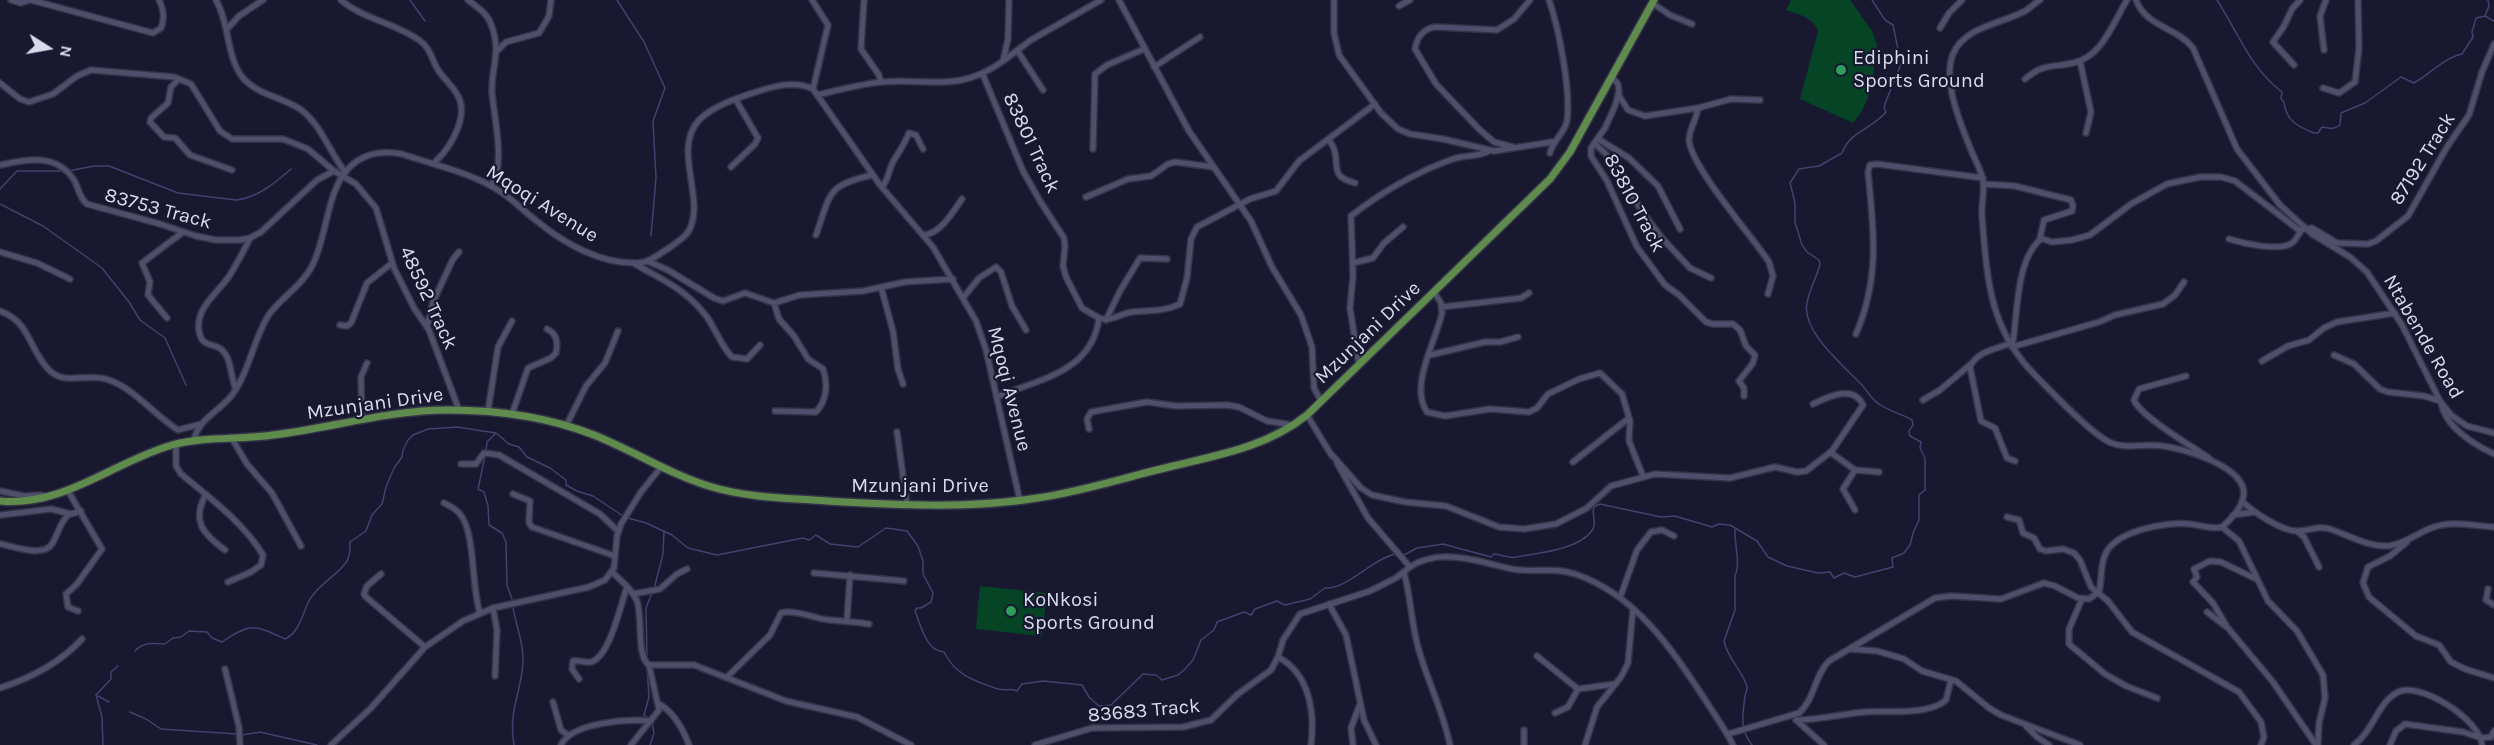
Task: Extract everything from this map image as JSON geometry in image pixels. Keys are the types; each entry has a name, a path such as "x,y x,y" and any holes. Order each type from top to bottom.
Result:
{"main road":[{"name":"Mzunjani Drive","path":"0,501 27,502 68,491 132,460 176,444 231,437 272,436 417,411 488,411 567,426 596,436 696,482 747,495 907,505 1020,501 1056,495 1247,447 1271,439 1307,415 1555,174 1570,152 1653,2"}],"street":[{"path":"11,0 21,3 31,0 149,32 159,31 162,24 164,12 159,0"},
{"path":"216,0 227,29 234,59 243,78 259,90 293,105 304,113 344,174"},
{"path":"227,29 239,16 263,0"},
{"path":"341,0 420,40 429,50 440,74 459,97 461,111 458,128 436,161"},
{"path":"468,0 489,20 497,51 492,89 497,126 496,175 491,185"},
{"path":"497,51 506,42 539,33 549,16 551,0"},
{"path":"812,0 828,25 813,89"},
{"path":"864,0 861,49 879,75 881,82"},
{"path":"1003,61 1008,39 1009,0"},
{"path":"817,95 881,82 938,84 983,75 1017,50 1101,0"},
{"path":"1119,0 1189,131 1241,205 1308,330 1314,357 1314,388 1321,401"},
{"path":"1334,0 1335,43 1339,56 1388,122 1402,132 1451,140 1490,151"},
{"path":"1399,6 1410,0"},
{"path":"1516,148 1494,142 1479,129 1436,84 1415,49 1419,37 1427,28 1497,30 1514,19 1530,0"},
{"path":"1549,0 1564,66 1567,113 1564,129 1552,142 1550,153"},
{"path":"1940,28 1949,13 1962,0"},
{"path":"2040,0 2026,10 1968,37 1958,46 1951,60 1949,78 1951,92 1983,181 1982,215 1988,278 1998,319 2010,346 2053,393 2107,441 2123,446 2170,447 2232,471 2244,489 2242,501 2222,527"},
{"path":"2025,79 2042,67 2080,61 2094,53 2127,0"},
{"name":"Ntabende Road","path":"2136,0 2143,13 2155,23 2185,39 2193,48 2237,149 2280,205 2303,229 2350,257 2367,272 2395,313 2440,401 2458,421 2494,433"},
{"path":"2294,65 2273,42 2282,30 2292,9 2300,0"},
{"path":"2324,50 2320,16 2326,0"},
{"path":"2323,87 2340,93 2355,82 2359,48 2358,0"},
{"path":"1653,2 1670,15 1692,24"},
{"path":"1154,67 1200,37"},
{"name":"87192 Track","path":"2303,229 2312,228 2337,243 2368,244 2376,241 2408,216 2447,147 2469,115 2493,48"},
{"path":"1093,149 1095,74 1107,65 1144,49"},
{"path":"1017,50 1043,90"},
{"path":"2080,61 2091,112 2086,133"},
{"path":"0,83 20,99 29,102 53,93 77,76 91,70 179,78 191,84 220,131 226,136 238,140 269,138 297,143 316,154 334,171 344,174"},
{"name":"83801 Track","path":"983,75 1023,171 1064,238 1063,266 1066,277 1082,308 1099,318"},
{"path":"1612,77 1618,84 1618,94 1625,107 1640,115 1698,108 1731,99 1760,100"},
{"path":"179,78 171,87 168,103 151,118 150,122 164,137 175,138 190,155 232,170"},
{"name":"Mqoqi Avenue","path":"344,174 366,156 387,152 402,154 491,185 538,223 573,246 600,257 635,263 647,261 682,238 691,227 691,174 688,150 692,130 705,115 736,100 782,85 803,85 813,89 882,188 924,235 963,297 983,338 1020,501"},
{"name":"83810 Track","path":"1618,94 1609,121 1590,151 1591,156 1611,190 1637,247 1655,273 1706,322 1736,326 1746,346 1754,354 1753,363 1738,381 1744,388 1744,396"},
{"path":"731,166 755,144 758,138 736,100"},
{"path":"997,397 1070,368 1092,340 1099,318 1106,320 1131,312 1161,310 1180,304 1194,232 1204,222 1276,190 1299,161 1375,104"},
{"path":"1698,108 1690,135 1691,146 1705,173 1769,262 1773,276 1768,294"},
{"path":"882,188 888,180 894,160 905,145 909,133 914,134 923,148"},
{"path":"1329,140 1334,150 1338,176 1342,180 1355,183"},
{"path":"1596,141 1629,158 1658,186 1680,229"},
{"path":"1596,141 1662,238 1690,268 1711,278"},
{"path":"1359,365 1350,308 1353,263 1350,224 1354,214 1428,170 1454,159 1552,142"},
{"name":"83753 Track","path":"0,165 28,160 51,161 67,171 87,204 216,240 250,238"},
{"path":"1086,197 1128,179 1151,176 1175,162 1213,167"},
{"path":"1856,334 1870,297 1874,264 1868,172 1870,165 1877,164 2016,186 2071,200 2072,211 2044,220 2041,239 2031,250 2019,288 2010,346"},
{"path":"236,389 225,354 202,339 199,324 204,307 230,274 250,238 272,222 317,180 334,171"},
{"path":"0,311 10,315 24,327 36,353 50,371 59,378 66,380 90,376 106,379 125,387 154,414 178,430 201,424 225,404 236,389 269,315 302,281 315,261 344,174"},
{"name":"48592 Track","path":"344,174 356,184 376,208 392,263 414,308 427,327 459,410"},
{"path":"816,235 831,195 837,186 849,180 873,175"},
{"path":"2041,239 2052,242 2090,235 2131,204 2167,184 2200,177 2222,177 2235,181 2303,229 2292,243 2282,246 2244,243 2229,238"},
{"path":"924,235 930,235 962,200"},
{"path":"1353,263 1373,258 1384,243 1403,227"},
{"path":"167,318 148,295 150,282 142,263 183,232"},
{"path":"0,252 37,263 70,279"},
{"path":"427,327 433,302 453,259 459,252"},
{"path":"1106,320 1140,258 1167,259"},
{"path":"647,261 668,270 718,300 726,301 745,293 774,303 800,294 863,291 905,282 953,279"},
{"path":"340,325 347,326 351,323 367,283 392,263"},
{"path":"635,263 676,285 693,300 708,318 732,357 747,359 760,345"},
{"path":"963,297 979,278 996,267 1001,272 1012,306 1026,330"},
{"path":"1923,400 1940,390 1980,355 2163,303 2175,295 2184,282"},
{"path":"881,287 893,331 898,369 903,384"},
{"path":"1434,292 1442,307 1440,324 1422,375 1421,393 1425,410 1433,415 1454,415 1490,409 1531,412 1546,396 1579,379 1599,372 1620,391 1629,418 1629,441 1643,476"},
{"path":"1442,307 1521,298 1529,293"},
{"path":"774,303 778,319 794,336 808,359 823,369 826,381 824,400 816,412 775,411"},
{"path":"2262,362 2288,346 2309,340 2332,324 2343,320 2395,313"},
{"path":"488,411 498,347 512,321"},
{"path":"512,414 528,368 551,358 556,353 555,335 547,329"},
{"path":"567,426 586,386 605,363 618,331"},
{"path":"1430,355 1518,337"},
{"path":"2334,355 2354,364 2380,389 2440,401 2445,415 2456,429 2494,454"},
{"path":"362,420 361,377 367,363"},
{"path":"1971,364 1981,421 1995,428 2007,458 2015,461"},
{"path":"2186,376 2139,389 2134,400 2140,409 2170,433 2219,465"},
{"path":"1332,454 1361,488 1372,495 1405,502 1446,506 1511,529 1556,524 1583,510 1611,486 1643,476 1658,474 1734,478 1775,467 1804,472 1830,452 1862,409 1863,403 1852,394 1843,393 1813,404"},
{"path":"1089,429 1087,419 1091,412 1147,402 1176,406 1234,405 1267,421 1294,425"},
{"path":"1307,415 1368,518 1410,567 1428,559 1454,558 1478,560 1522,571 1554,569 1583,577 1620,598 1645,618 1668,647 1728,734 1733,745"},
{"path":"1574,462 1629,418"},
{"path":"195,440 201,424"},
{"path":"2481,430 2494,426"},
{"path":"897,432 907,505"},
{"path":"231,437 247,464 272,494 300,546"},
{"path":"176,444 178,471 206,494 254,542 264,558 261,565 252,572 228,582"},
{"path":"1830,452 1855,470 1879,472"},
{"path":"461,464 476,464 484,453 499,455 600,514 618,531"},
{"path":"331,745 371,708 425,647 463,621 493,608 599,584 612,572 621,524 631,506 662,466"},
{"path":"1855,470 1843,489 1855,510"},
{"path":"0,490 24,496 49,497"},
{"path":"68,491 102,549 66,594 68,607 78,611"},
{"path":"206,494 199,508 201,525 205,534 225,550"},
{"path":"513,494 530,501 529,523 532,527 615,556"},
{"path":"2242,501 2254,512 2297,531 2304,537 2319,567"},
{"path":"444,503 454,508 464,520 476,602 480,613"},
{"path":"0,514 51,509 69,514 81,511"},
{"path":"2233,515 2254,512"},
{"path":"0,544 32,550 46,548 52,543 58,526 69,514"},
{"path":"2007,517 2019,520 2023,533 2034,538 2040,549 2046,551 2067,549 2078,556 2091,587 2104,596 2126,626 2137,635 2163,647 2200,672 2239,692 2261,722 2264,737 2261,745"},
{"path":"2098,594 2104,556 2111,546 2121,540 2158,525 2189,524 2222,527 2239,541 2268,601 2297,631 2323,675 2325,698 2317,745"},
{"path":"2494,527 2442,525 2425,531 2390,556 2368,567 2363,579 2366,593 2416,636 2439,645 2451,662 2464,669 2494,678"},
{"path":"2297,531 2315,527 2328,529 2380,546 2408,541"},
{"path":"1620,598 1637,550 1651,532 1662,530 1674,536"},
{"path":"2258,580 2221,562 2210,561 2194,569 2197,578 2193,582 2213,603 2228,628 2273,682 2317,745"},
{"name":"83683 Track","path":"1035,745 1092,728 1172,727 1206,722 1219,715 1238,694 1267,675 1278,657 1283,640 1300,614 1370,591 1404,573 1410,567"},
{"path":"633,594 660,589 677,574 687,569"},
{"path":"612,572 633,594 639,609 643,657 650,665 659,704 658,713 639,732 632,745"},
{"path":"814,573 904,580"},
{"path":"1404,573 1418,647 1433,686 1450,745"},
{"path":"381,574 367,586 364,594 425,647"},
{"path":"847,620 850,575"},
{"path":"1794,718 1806,705 1824,665 1847,649 1935,598 1951,596 2001,599 2043,584 2055,586 2082,599 2089,599 2098,594"},
{"path":"579,679 572,669 573,661 591,662 599,657 614,630 627,586"},
{"path":"2488,589 2486,600 2494,605"},
{"path":"2082,599 2069,629 2069,644 2105,674 2126,686 2157,698"},
{"path":"1329,604 1346,635 1360,704 1366,725 1376,745"},
{"path":"493,608 497,630 495,676"},
{"path":"1585,745 1597,707 1616,684 1628,663 1633,609"},
{"path":"727,677 770,635 781,612 869,624"},
{"path":"2207,612 2228,628"},
{"path":"0,688 38,674 59,660 82,639"},
{"path":"1847,649 1868,650 1895,656 1923,672 1951,680 1967,689 1989,708 2025,725 2080,745"},
{"path":"1537,656 1578,689 1616,684"},
{"path":"1278,657 1293,668 1304,687 1313,712 1311,745"},
{"path":"650,665 668,666 686,663 786,701 857,717 911,745"},
{"path":"225,669 239,727 240,745"},
{"path":"1728,734 1794,718 1829,719 1866,712 1935,707 1946,700 1951,680"},
{"path":"1555,713 1568,707 1578,689"},
{"path":"2354,745 2364,738 2385,703 2404,690 2454,708 2470,721 2481,742"},
{"path":"553,702 561,730 568,735"},
{"path":"659,704 666,708 677,721 689,745"},
{"path":"1353,745 1352,723 1360,704"},
{"path":"1794,718 1824,745"},
{"path":"561,745 568,735 576,730 634,720 651,721"},
{"path":"2390,745 2396,731 2405,724 2463,732 2481,742"},
{"path":"2025,725 2049,745"},
{"path":"1524,730 1524,745"},
{"path":"2481,742 2490,738 2494,731"}],"green space":[{"path":"1791,0 1850,0 1872,31 1877,45 1871,86 1865,105 1853,123 1800,99 1818,31 1809,19 1786,10"},
{"name":"KoNkosi Sports Ground","path":"980,586 1047,593 1042,636 976,629"}],"waterway":[{"path":"410,0 425,21"},
{"path":"617,0 644,42 665,88 653,121 656,178 651,236"},
{"path":"1402,556 1417,548 1443,544 1491,557 1494,554 1514,557 1547,552 1569,546 1587,536 1594,526 1594,507 1600,504 1661,517 1675,516 1712,527 1719,524 1730,525 1757,541 1768,557 1787,566 1818,573 1830,572 1834,578 1844,573 1855,577 1893,567 1892,558 1904,553 1910,545 1919,520 1919,495 1925,490 1925,458 1920,448 1921,442 1910,436 1912,420 1874,400 1825,347 1811,325 1807,314 1807,303 1820,264 1819,260 1807,252 1802,245 1795,222 1795,203 1790,183 1799,169 1819,166 1842,153 1850,140 1886,112 1884,108 1886,101 1903,59 1899,54 1893,25 1885,20 1872,0"},
{"path":"2217,0 2253,61 2282,92 2281,99 2287,114 2298,125 2314,133 2318,133 2322,127 2333,128 2340,125 2341,113 2365,103 2401,77 2414,83 2443,63 2462,54 2473,37 2476,18 2485,16 2489,6 2488,0"},
{"path":"2485,16 2494,21"},
{"path":"68,171 94,166 109,166 178,193 236,200 258,193 291,169"},
{"path":"0,189 17,171 63,171"},
{"path":"0,204 43,226 102,268 140,320 165,338 186,385"},
{"path":"135,651 152,643 165,644 189,631 207,632 212,638 222,642 240,631 253,628 285,639 290,636 298,627 310,599 346,563 350,542 366,531 372,515 382,504 386,487 408,440 413,435 428,429 457,427 496,433 509,444 519,447 527,457 550,468 566,480 566,485 593,496 623,516"},
{"path":"486,451 487,442 496,433"},
{"path":"485,456 478,489 484,492 488,506 489,525 502,533 506,542 507,585 512,599"},
{"path":"628,518 646,523 672,535 688,548 717,555 803,538 809,540 816,535 830,544 858,547 886,528 907,531 918,546 923,561 923,574 933,593 931,602 915,611 928,643 938,651 944,652 954,667 967,677 1001,690 1017,691 1022,684 1043,681 1082,685 1089,697 1099,706 1111,705 1143,674 1156,675 1162,680 1178,675 1193,660 1201,640 1214,630 1217,622 1244,612 1251,615 1255,609 1277,601 1285,605 1310,599 1325,588 1342,584 1377,562 1395,554"},
{"path":"1735,529 1737,566 1735,610 1724,641 1747,687 1743,721 1745,733 1752,745"},
{"path":"654,589 663,554 664,532"},
{"path":"647,659 646,608 652,593"},
{"path":"513,607 523,655 522,674 514,712 514,745"},
{"path":"103,745 102,717 96,695 111,679 111,672 118,666"},
{"path":"647,667 649,697 644,715 649,719"},
{"path":"98,696 109,702"},
{"path":"130,712 161,729 237,734"},
{"path":"650,745 654,733 652,723"},
{"path":"242,735 260,732 317,745"}],"place":[{"name":"Ediphini Sports Ground","path":"1841,70"},
{"name":"KoNkosi Sports Ground","path":"1011,611"}]}
